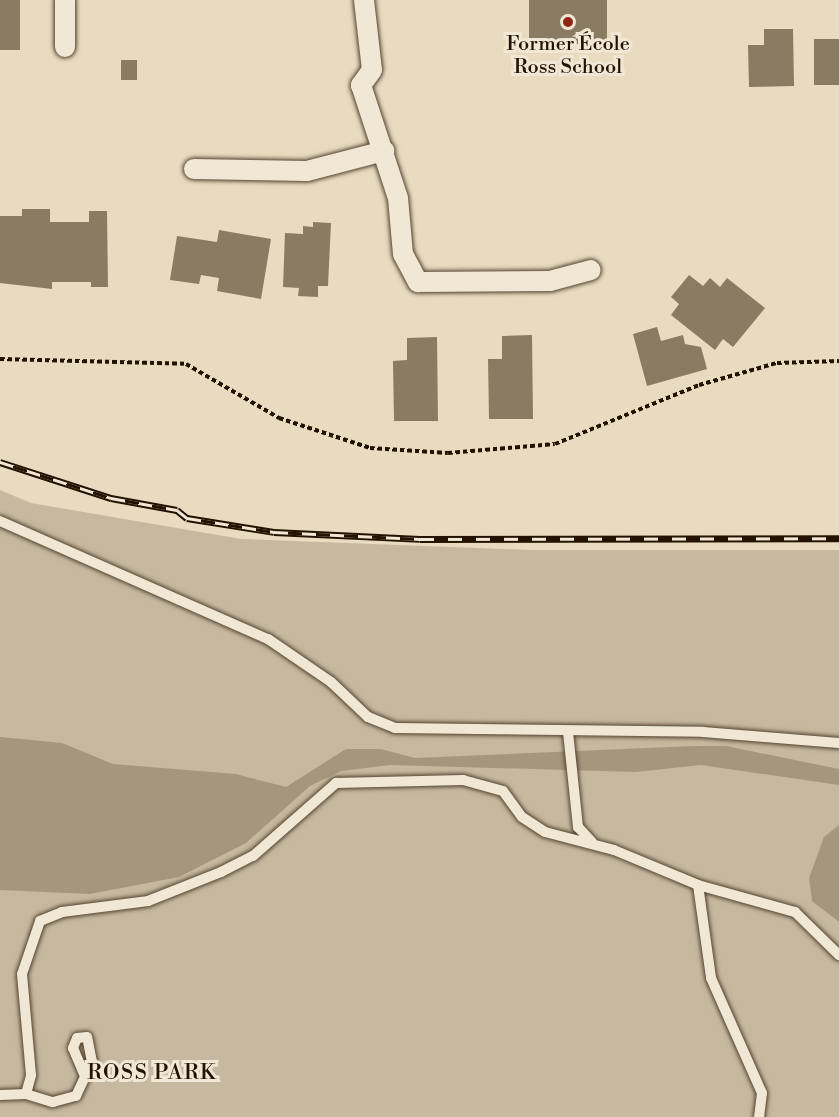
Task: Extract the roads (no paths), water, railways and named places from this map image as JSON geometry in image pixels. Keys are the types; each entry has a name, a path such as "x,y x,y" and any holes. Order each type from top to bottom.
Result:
{"street":[{"path":"64,0 65,48"},
{"path":"364,0 372,69 361,85 398,198 403,254 418,282 550,281 591,270"},
{"path":"194,169 307,171 384,151"}],"lane":[{"path":"0,521 268,639 331,682 369,717 395,728 703,732 839,743"},
{"path":"568,732 578,827 593,843"},
{"path":"26,1094 31,1075 22,974 40,921 62,912 148,901 221,872 253,856 336,783 463,780 503,791 522,817 545,832 593,843 698,885 795,912 839,955"},
{"path":"698,885 711,978 762,1093 759,1117"},
{"path":"0,1095 26,1094 53,1102 76,1096 84,1074"}],"railway":[{"path":"0,462 111,498 177,510 187,518 274,532 420,539 839,538"}],"place":[{"name":"Former École Ross School","path":"568,22"}],"district":[{"name":"ROSS PARK","path":"152,1073"}]}
